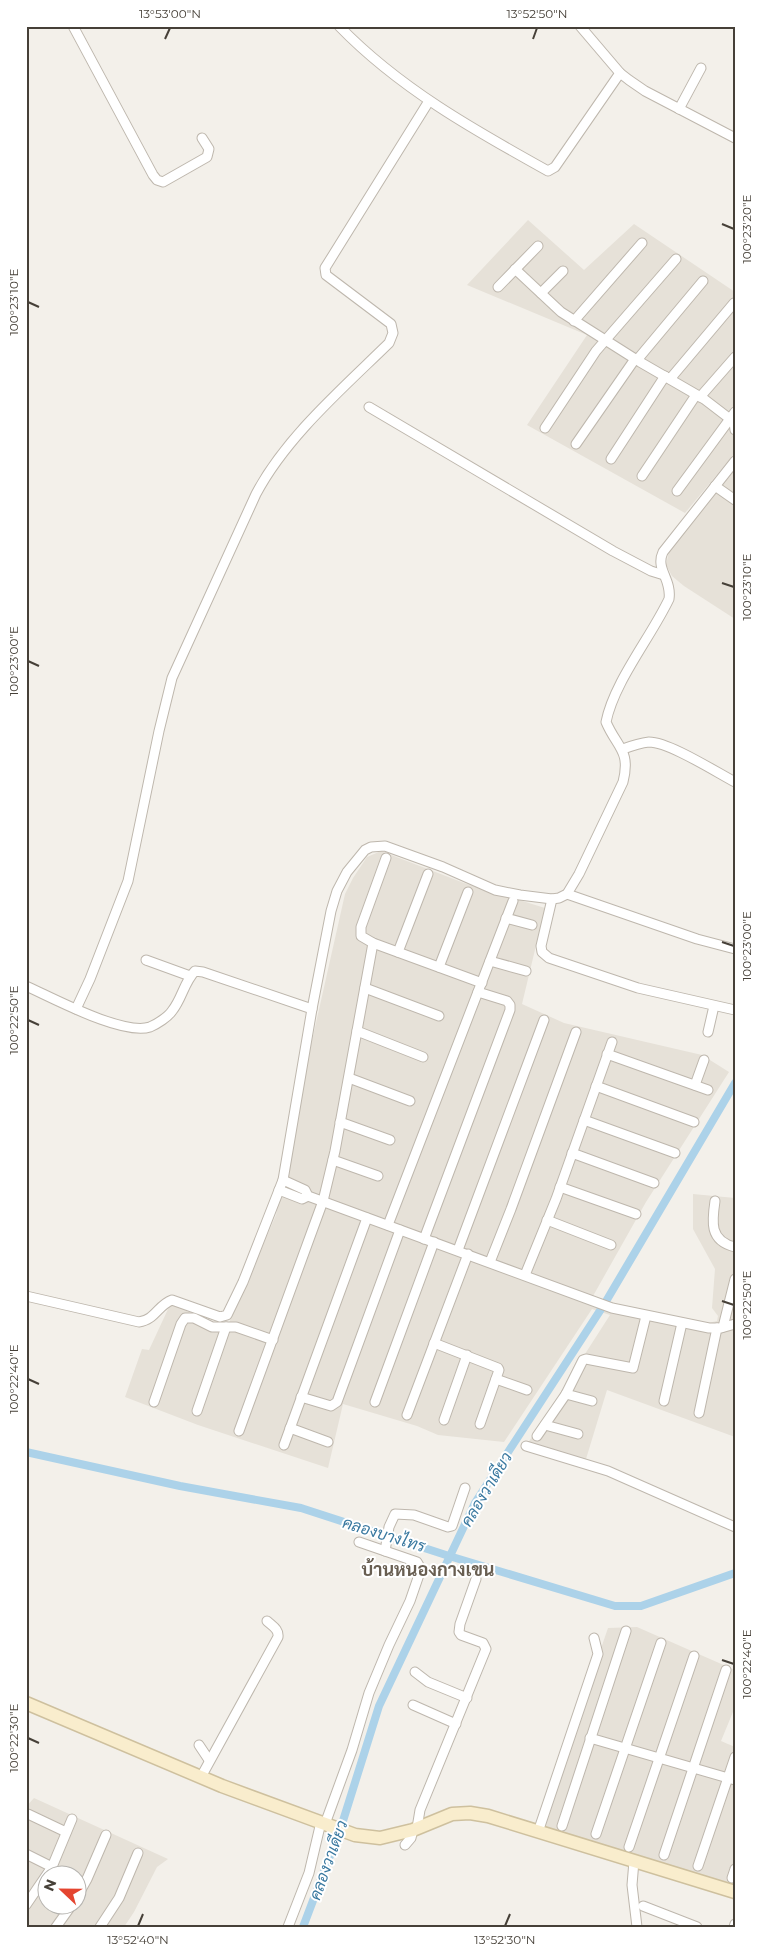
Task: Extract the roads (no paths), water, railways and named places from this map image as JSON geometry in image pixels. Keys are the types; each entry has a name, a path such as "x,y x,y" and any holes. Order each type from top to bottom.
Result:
{"street":[{"path":"73,26 157,180 163,182 207,158 209,149 202,138"},
{"path":"340,26 358,46 429,101 484,136 548,171 555,167 620,72"},
{"path":"580,26 629,80 645,91 735,138"},
{"path":"679,109 702,68"},
{"path":"76,1009 90,979 128,881 158,731 172,678 256,494 266,476 279,459 323,407 389,343 393,333 391,324 326,275 325,268 429,101"},
{"path":"574,320 642,243"},
{"path":"498,287 538,246"},
{"path":"545,428 596,351 676,259"},
{"path":"516,269 561,312 636,360 698,396 733,421 677,491"},
{"path":"541,293 563,271"},
{"path":"576,444 636,360 703,281"},
{"path":"611,459 668,378 734,303"},
{"path":"642,476 698,396 735,357"},
{"path":"369,407 613,551 651,571 664,575"},
{"path":"26,1296 139,1322 146,1322 152,1318 167,1302 172,1300 224,1318 227,1315 243,1282 283,1180 312,1008 331,911 337,891 346,872 364,850 371,847 385,846 496,890 520,896 552,899 560,898 567,894 579,874 623,782 627,767 623,749 610,732 606,722 608,712 626,674 668,599 670,589 660,566 660,558 735,461"},
{"path":"715,486 735,500"},
{"path":"623,749 637,744 652,742 676,750 735,782"},
{"path":"386,858 360,932 361,936 365,940 439,967 507,1001 510,1005 510,1010 424,1239"},
{"path":"398,952 428,874"},
{"path":"439,967 468,892"},
{"path":"567,894 688,936 735,950"},
{"path":"552,899 541,946 542,952 549,958 638,988 735,1010"},
{"path":"388,1225 513,901"},
{"path":"506,918 532,925"},
{"path":"239,1432 323,1201 349,1078 373,943"},
{"path":"146,960 190,976"},
{"path":"490,961 526,971"},
{"path":"26,986 102,1020 136,1028 150,1027 172,1012 190,976 195,971 312,1008"},
{"path":"365,988 439,1016"},
{"path":"708,1032 714,1006"},
{"path":"458,1250 544,1020"},
{"path":"358,1031 423,1057"},
{"path":"490,1262 576,1032"},
{"path":"525,1276 560,1187 612,1042"},
{"path":"607,1054 708,1090"},
{"path":"694,1085 704,1060"},
{"path":"349,1078 410,1101"},
{"path":"596,1086 694,1122"},
{"path":"584,1120 675,1153"},
{"path":"340,1122 390,1140"},
{"path":"572,1153 654,1183"},
{"path":"333,1160 378,1176"},
{"path":"283,1180 305,1190 308,1196"},
{"path":"560,1187 636,1214"},
{"path":"279,1190 302,1199 308,1196 323,1201 612,1308 682,1323 720,1328 735,1324"},
{"path":"715,1200 712,1220 715,1234 728,1246 735,1247"},
{"path":"284,1445 367,1218"},
{"path":"547,1220 611,1245"},
{"path":"302,1397 331,1406 337,1402 400,1230"},
{"path":"375,1402 434,1242"},
{"path":"407,1415 468,1254"},
{"path":"699,1413 720,1328 735,1279"},
{"path":"537,1436 566,1394 578,1369 586,1359 633,1368 646,1316"},
{"path":"154,1402 181,1324 185,1318 194,1318 212,1327 236,1328 273,1340"},
{"path":"664,1401 682,1323"},
{"path":"197,1411 226,1327"},
{"path":"434,1343 498,1368 499,1370 480,1424"},
{"path":"444,1420 467,1355"},
{"path":"496,1379 527,1390"},
{"path":"566,1394 592,1401"},
{"path":"545,1425 578,1434"},
{"path":"290,1428 328,1442"},
{"path":"526,1446 608,1471 735,1527"},
{"path":"386,1547 392,1517 398,1514 414,1516 448,1527 452,1526 466,1488"},
{"path":"288,1927 352,1750 362,1712 389,1645 410,1601 421,1569 417,1562 386,1547 359,1542"},
{"path":"405,1845 415,1829 420,1810 486,1649 483,1643 461,1635 459,1632 476,1579"},
{"path":"200,1777 278,1637 276,1629 267,1621"},
{"path":"562,1826 626,1630"},
{"path":"538,1832 598,1654 594,1638"},
{"path":"596,1834 661,1643"},
{"path":"629,1848 694,1656"},
{"path":"664,1855 726,1670"},
{"path":"415,1672 428,1682 467,1698"},
{"path":"26,1703 200,1777 367,1838 380,1838 415,1829 452,1814 470,1813 488,1816 735,1892"},
{"path":"413,1705 456,1724"},
{"path":"590,1738 731,1779"},
{"path":"199,1745 209,1760"},
{"path":"698,1866 731,1779 735,1757"},
{"path":"28,1814 66,1832"},
{"path":"52,1866 72,1819"},
{"path":"88,1879 106,1835"},
{"path":"100,1927 119,1898 138,1853"},
{"path":"26,1854 50,1866"},
{"path":"634,1861 632,1885 637,1927"},
{"path":"26,1905 38,1887"},
{"path":"643,1906 697,1927"},
{"path":"56,1927 64,1916"}],"waterway":[{"name":"คลองวาเดียว","path":"303,1927 342,1824 379,1706 475,1503 605,1303 735,1083"},
{"name":"คลองบางไทร","path":"26,1452 180,1486 301,1508 449,1556 615,1606 641,1606 735,1573"}],"district":[{"name":"บ้านหนองกางเขน","path":"428,1570"}]}
